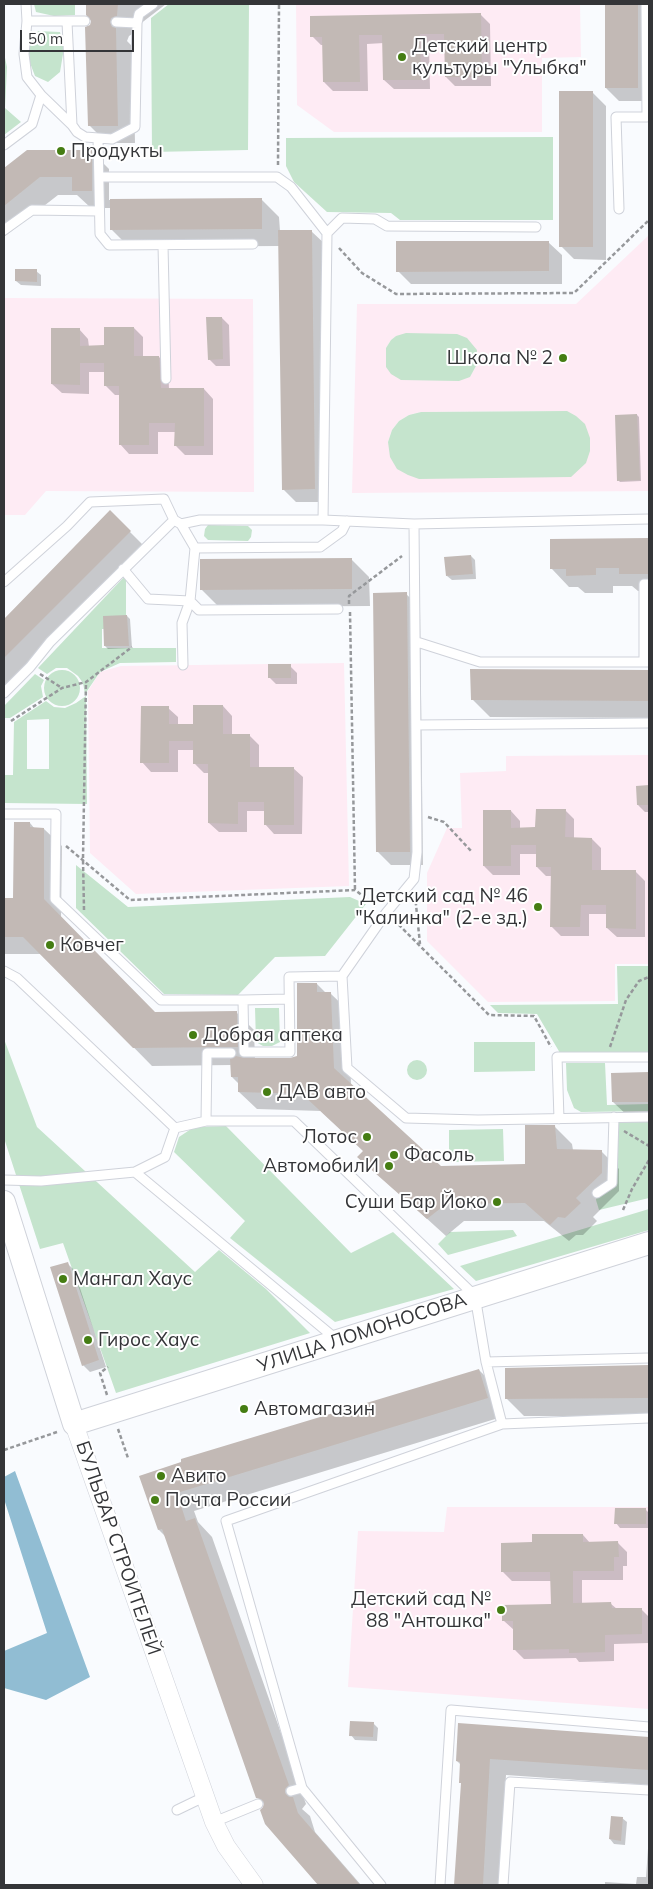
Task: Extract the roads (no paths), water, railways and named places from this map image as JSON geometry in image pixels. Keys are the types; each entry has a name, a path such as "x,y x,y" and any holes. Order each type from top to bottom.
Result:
{"street":[{"name":"БУЛЬВАР СТРОИТЕЛЕЙ","path":"4,1202 74,1424 214,1822 226,1846 254,1885"},
{"name":"УЛИЦА ЛОМОНОСОВА","path":"74,1424 339,1342 475,1296 649,1242"}],"lane":[{"path":"26,4 28,22 24,54 27,77 41,95 77,132 85,137 98,139 112,139 135,127 137,22 139,14 153,4"},
{"path":"619,210 616,117 648,117 646,4"},
{"path":"28,22 85,21"},
{"path":"67,22 72,125"},
{"path":"116,22 137,22"},
{"path":"4,145 32,124 41,95"},
{"path":"98,139 98,211 100,234 109,245 253,244"},
{"path":"99,177 277,177 291,187 327,233 323,520"},
{"path":"4,230 32,210 98,211"},
{"path":"327,233 342,218 375,219 387,226 536,227"},
{"path":"163,245 166,379"},
{"path":"4,582 67,526 90,502 164,498 196,548 190,601 182,623 183,665"},
{"path":"4,693 30,667 50,642 123,569 178,522 200,520 323,520 414,524 649,519"},
{"path":"196,548 320,547 342,531 347,521"},
{"path":"414,524 418,852 414,879 386,913 342,976 347,1068 406,1118 478,1120 649,1117"},
{"path":"123,569 148,599 190,601 199,610 338,609"},
{"path":"416,642 480,662 646,662 644,584 649,584"},
{"path":"416,725 649,723"},
{"path":"4,814 56,814 55,899 161,1000 289,999"},
{"path":"4,971 17,978 175,1128"},
{"path":"206,1121 207,1053 290,1052 289,977 342,976"},
{"path":"237,1053 243,1000"},
{"path":"559,1119 557,1057 649,1057"},
{"path":"597,1193 612,1183 614,1118"},
{"path":"175,1128 206,1121 294,1121 475,1296 486,1362 502,1424"},
{"path":"4,1180 40,1180 135,1172 165,1157 175,1128"},
{"path":"135,1172 339,1342"},
{"path":"486,1362 649,1358"},
{"path":"381,1885 302,1788 226,1521 502,1424 649,1418"},
{"path":"440,1885 451,1710 649,1727"},
{"path":"503,1885 510,1782 649,1790"},
{"path":"291,1792 302,1788"},
{"path":"177,1810 206,1796"},
{"path":"214,1822 258,1804"}],"water":[{"path":"15,1471 90,1677 46,1700 4,1688 4,1651 47,1633 4,1499 4,1477"}],"place":[{"name":"Детский центр культуры \"Улыбка\"","path":"402,57"},
{"name":"Продукты","path":"61,151"},
{"name":"Школа № 2","path":"563,358"},
{"name":"Детский сад № 46 \"Калинка\" (2-е зд.)","path":"538,907"},
{"name":"Ковчег","path":"50,945"},
{"name":"Добрая аптека","path":"193,1035"},
{"name":"ДАВ авто","path":"267,1092"},
{"name":"Лотос","path":"367,1137"},
{"name":"Фасоль","path":"394,1155"},
{"name":"АвтомобилИ","path":"389,1166"},
{"name":"Суши Бар Йоко","path":"497,1202"},
{"name":"Мангал Хаус","path":"63,1279"},
{"name":"Гирос Хаус","path":"88,1340"},
{"name":"Автомагазин","path":"244,1409"},
{"name":"Авито","path":"161,1476"},
{"name":"Почта России","path":"155,1500"},
{"name":"Детский сад № 88 \"Антошка\"","path":"501,1610"}]}
